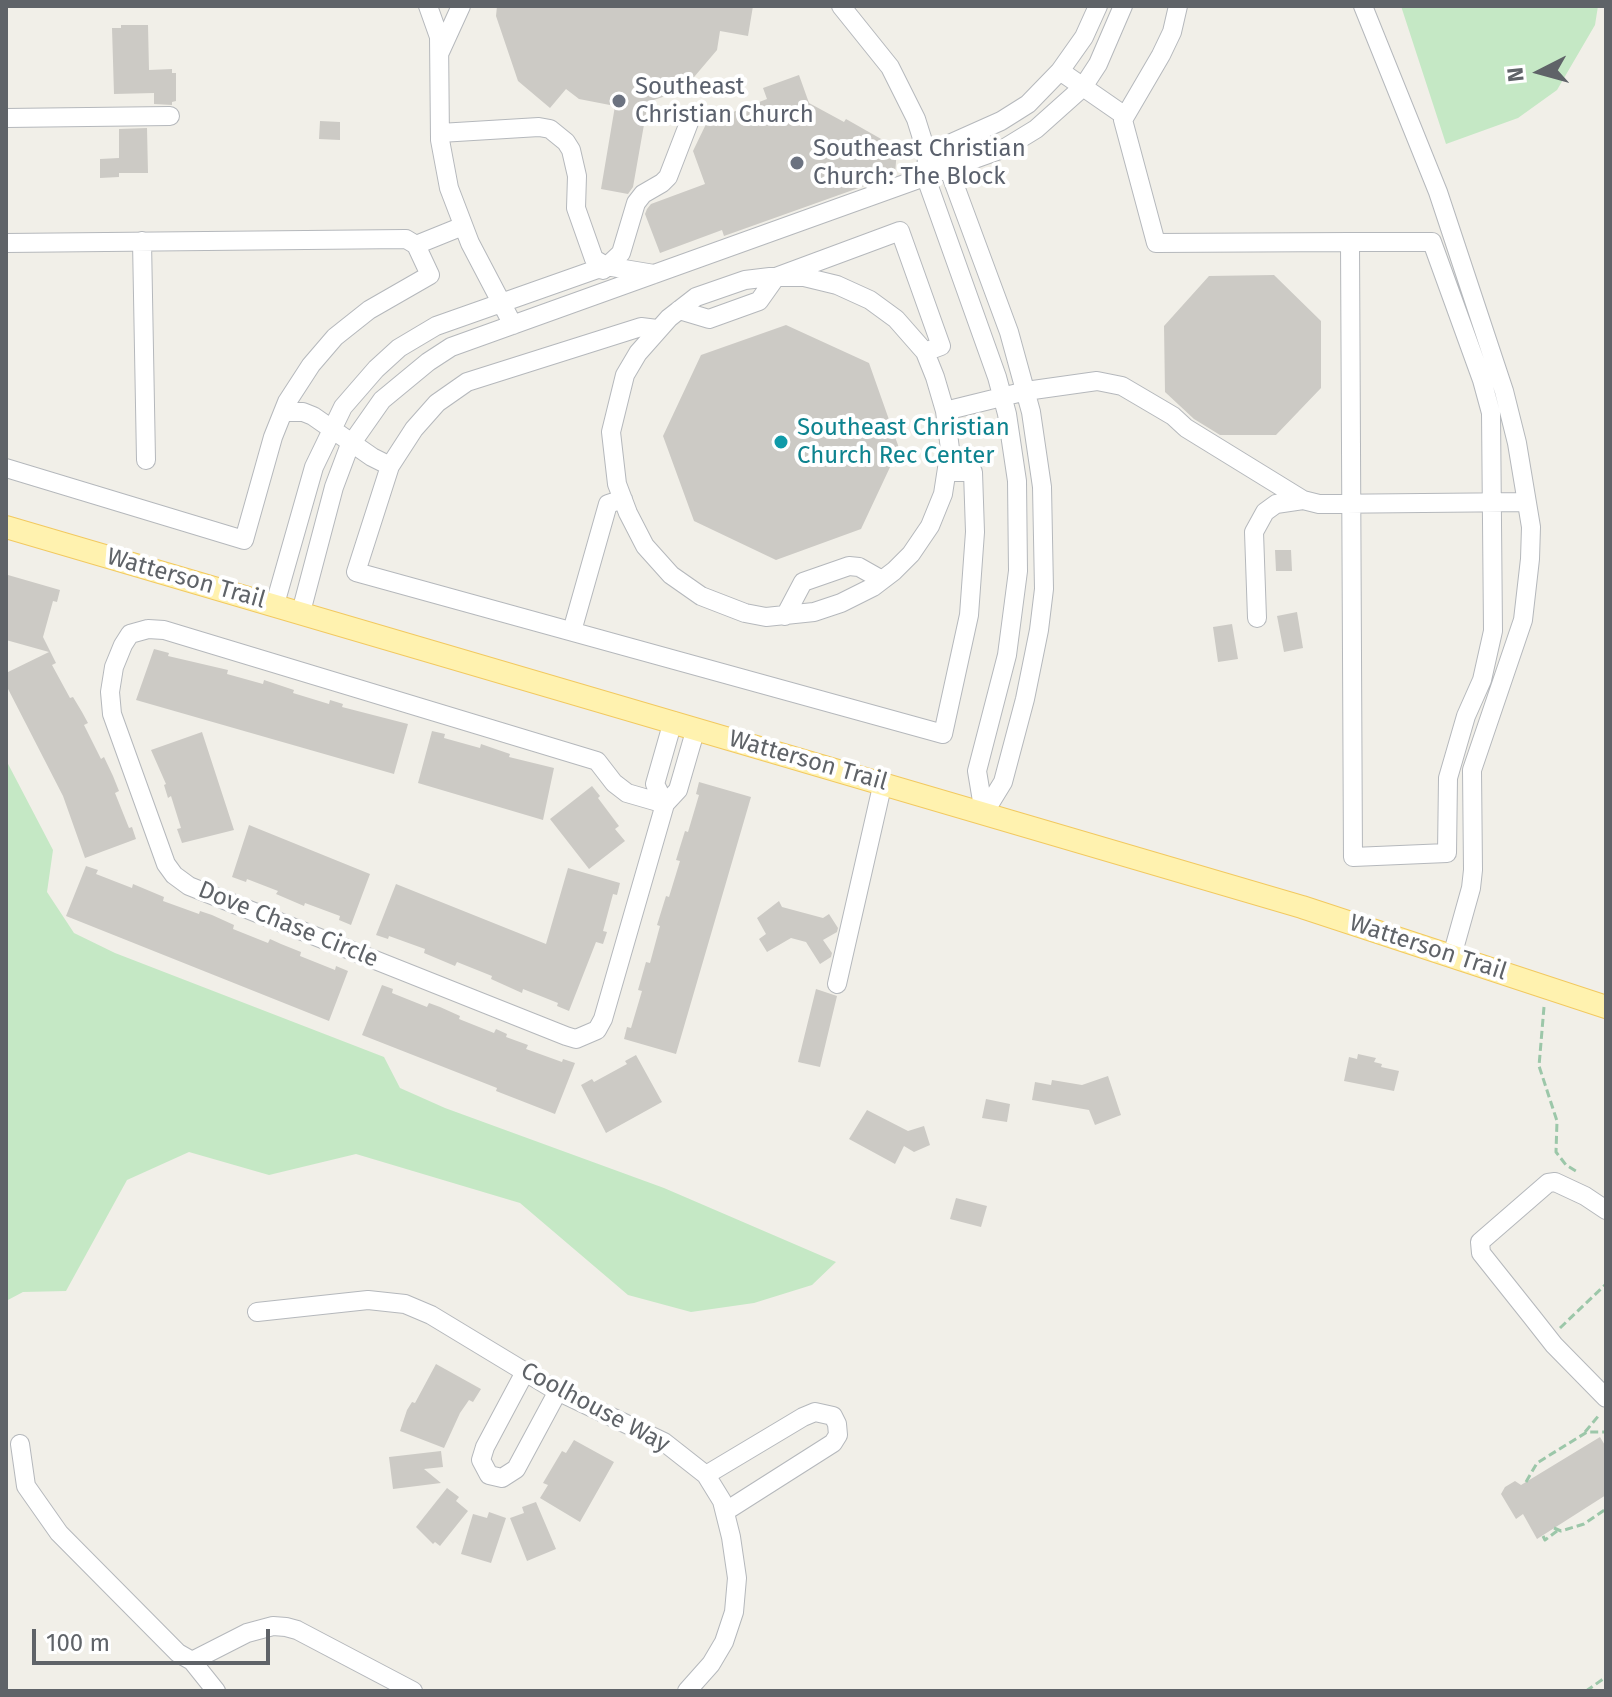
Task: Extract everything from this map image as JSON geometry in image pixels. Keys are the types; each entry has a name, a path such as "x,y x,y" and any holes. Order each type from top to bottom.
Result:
{"main road":[{"name":"Watterson Trail","path":"6,527 1287,903 1606,1007"}],"street":[{"path":"428,6 436,23 440,52 440,133 449,188 463,226 513,325"},
{"path":"440,52 461,6"},
{"path":"841,6 890,67 916,119 927,154 926,178 1002,396 1017,481 1018,571 1007,655 977,771 984,813"},
{"path":"927,154 1001,121 1028,104 1060,71 1084,37 1098,6"},
{"path":"301,612 334,487 352,443 382,400 428,362 451,347 1005,148 1036,129 1083,87 1098,64 1123,6"},
{"path":"1178,6 1172,32 1161,55 1123,120 1156,243 1454,242"},
{"path":"1363,6 1438,192 1504,391 1531,527 1523,620 1472,770 1473,870 1452,956"},
{"path":"1060,71 1125,116"},
{"path":"6,118 170,116"},
{"path":"568,307 621,253 636,203 643,194 668,177 690,120"},
{"path":"440,133 550,129 571,150 575,161 576,208 590,254 606,266 656,275"},
{"path":"927,154 949,170 1009,332 1026,391 1042,487 1044,589 1033,666 1003,782 984,813"},
{"path":"416,245 463,226"},
{"path":"679,310 709,319 759,301 776,277 900,231 941,346 925,352"},
{"path":"6,243 406,239 416,245 430,275 369,310 335,337 311,365 283,412 273,437 244,540 6,468"},
{"path":"142,241 146,460"},
{"path":"1350,242 1353,857 1447,853 1448,778 1466,716 1482,680 1493,631 1491,413 1432,242"},
{"path":"275,604 314,467 332,428 358,387 399,348 436,326 606,266"},
{"path":"804,277 837,285 870,300 896,319 925,352 945,411 950,449 948,472 930,526 911,554 882,580 841,603 814,612 766,617 745,613 701,596 671,575 645,546 623,499 611,432 625,375 657,329 679,310 696,297 745,280 804,277"},
{"path":"657,329 641,327 467,382 437,403 414,429 390,466 356,572 943,734 969,615 975,532 973,472 948,472"},
{"path":"945,411 1026,391 1097,381 1122,386 1303,500"},
{"path":"283,412 303,412 390,466"},
{"path":"572,631 608,504 623,499"},
{"path":"1257,618 1254,532 1265,512 1276,504 1303,500 1331,505 1527,502"},
{"path":"785,616 803,582 849,566 859,567 882,580"},
{"name":"Dove Chase Circle","path":"665,804 627,793 614,783 597,761 164,630 148,629 130,634 114,667 110,692 112,714 166,864 174,875 189,886 576,1039 597,1030 603,1019 665,804 678,790 696,728"},
{"name":"Dove Chase Circle","path":"665,804 655,784 673,721"},
{"path":"837,984 883,782"},
{"path":"1606,1210 1565,1186 1548,1183 1480,1242 1481,1253 1559,1348 1606,1398"},
{"name":"Coolhouse Way","path":"257,1312 368,1300 405,1304 431,1315 558,1391 664,1442 706,1475 726,1511 737,1578 734,1612 724,1642 711,1664 687,1691"},
{"path":"525,1372 485,1447 481,1460 489,1475 502,1478 516,1469 558,1391"},
{"path":"706,1475 803,1417 815,1412 833,1416 838,1435 833,1443 726,1511"},
{"path":"20,1444 26,1486 59,1533 164,1641 192,1661 216,1691"},
{"path":"192,1661 247,1633 273,1626 286,1627 310,1636 413,1691"}],"path":[{"path":"1544,1006 1539,1066 1557,1121 1556,1152 1566,1165 1579,1173"},
{"path":"1559,1348 1560,1340 1553,1335 1606,1284"},
{"path":"1583,1434 1604,1409 1606,1415"},
{"path":"1519,1483 1527,1480 1537,1463 1583,1434 1606,1432"},
{"path":"1543,1536 1545,1540 1556,1529 1584,1524 1606,1509"},
{"path":"1586,1691 1606,1677"}],"green space":[{"path":"1401,6 1598,6 1595,25 1557,90 1518,118 1446,144"},
{"path":"6,760 53,850 47,892 74,933 115,953 384,1057 400,1088 445,1108 664,1188 836,1262 812,1285 754,1303 691,1312 628,1295 520,1203 356,1154 269,1175 189,1152 127,1180 66,1291 23,1292 6,1301"}],"building":[{"name":"Southeast Christian Church","path":"497,6 753,6 748,36 720,31 717,50 683,90 648,102 633,187 628,194 601,189 615,106 579,99 566,89 550,108 518,81 496,16"},
{"path":"121,25 148,25 149,70 172,69 172,73 176,73 176,101 172,105 154,104 154,93 114,94 112,28 121,28"},
{"name":"Southeast Christian Church: The Block","path":"799,75 809,103 844,122 846,119 897,148 895,175 724,236 722,230 660,253 645,214 651,204 705,184 693,151 707,122 767,99 763,88"},
{"path":"320,121 340,122 340,140 319,139"},
{"path":"147,128 148,173 119,173 119,177 100,178 100,159 119,158 119,129"},
{"path":"1274,275 1321,321 1321,388 1276,435 1220,435 1194,419 1165,392 1164,326 1209,276"},
{"name":"Southeast Christian Church Rec Center","path":"786,325 869,363 899,448 861,529 776,560 694,521 663,436 701,355"},
{"path":"1275,550 1291,550 1292,571 1276,571"},
{"path":"8,575 60,590 57,602 53,601 43,637 56,663 52,665 70,698 73,697 82,712 88,723 84,725 113,776 119,791 115,793 136,839 85,858 63,796 6,685 6,673 49,652 6,640"},
{"path":"1297,612 1303,648 1284,652 1277,616"},
{"path":"1232,624 1238,659 1218,662 1213,627"},
{"path":"154,649 169,653 168,656 228,670 227,674 263,684 264,680 329,704 330,700 343,704 342,707 408,724 394,774 136,700"},
{"path":"432,731 445,734 444,738 480,748 481,744 510,754 509,757 554,768 543,820 418,783"},
{"path":"202,732 234,830 182,843 177,829 181,828 171,796 168,798 166,784 151,750"},
{"path":"699,782 751,797 676,1054 624,1039 627,1027 631,1028 642,991 638,990 646,962 650,963 660,926 657,925 680,861 676,860 699,795 696,794"},
{"path":"592,786 619,826 615,829 625,841 589,869 550,819"},
{"path":"249,825 370,874 351,925 339,920 340,916 305,903 304,906 276,894 278,891 247,879 246,882 232,877"},
{"path":"86,866 98,870 96,874 164,897 163,901 199,914 200,911 212,915 234,925 233,929 268,943 270,939 301,952 300,956 335,970 336,966 348,971 329,1021 66,916"},
{"path":"568,868 620,883 617,895 613,894 603,931 607,932 603,944 596,942 569,1011 557,1006 558,1003 523,989 522,993 491,979 492,976 457,962 455,966 424,953 425,949 389,936 388,939 376,935 396,884 546,944"},
{"path":"779,901 782,907 823,918 829,914 838,928 837,932 823,940 832,953 831,957 820,964 806,942 791,938 767,952 759,939 766,934 757,918"},
{"path":"382,985 393,989 392,993 427,1007 429,1003 440,1007 460,1016 459,1019 494,1033 496,1029 507,1034 506,1037 528,1045 526,1049 562,1062 563,1059 575,1063 555,1114 362,1035"},
{"path":"816,989 837,996 820,1067 798,1062"},
{"path":"1358,1054 1376,1058 1374,1062 1382,1064 1381,1067 1399,1071 1394,1091 1344,1081 1349,1057 1357,1059"},
{"path":"636,1055 662,1102 606,1133 581,1085 592,1079 594,1082 627,1064 625,1061"},
{"path":"1108,1076 1121,1115 1095,1125 1089,1110 1032,1100 1035,1082 1051,1085 1052,1080 1082,1085"},
{"path":"986,1099 1010,1104 1007,1122 982,1118"},
{"path":"867,1110 908,1131 924,1126 930,1145 914,1152 904,1146 895,1164 849,1139"},
{"path":"956,1198 987,1206 981,1227 950,1219"},
{"path":"436,1364 481,1389 473,1402 469,1400 460,1413 444,1448 400,1431 407,1410 412,1402 415,1403"},
{"path":"1600,1437 1606,1447 1606,1495 1537,1539 1523,1514 1516,1519 1501,1494 1505,1487 1515,1481 1521,1485"},
{"path":"574,1440 614,1462 580,1522 540,1498 548,1485 543,1483 562,1451 566,1453"},
{"path":"441,1451 443,1467 424,1469 441,1483 393,1489 389,1457"},
{"path":"447,1488 459,1497 456,1501 468,1511 440,1546 435,1542 433,1544 416,1527"},
{"path":"536,1502 556,1549 527,1561 510,1518 524,1513 522,1507"},
{"path":"489,1512 506,1518 491,1563 461,1554 473,1514 487,1518"}],"place":[{"name":"Southeast Christian Church","path":"619,101"},
{"name":"Southeast Christian Church: The Block","path":"797,163"},
{"name":"Southeast Christian Church Rec Center","path":"781,442"}]}
